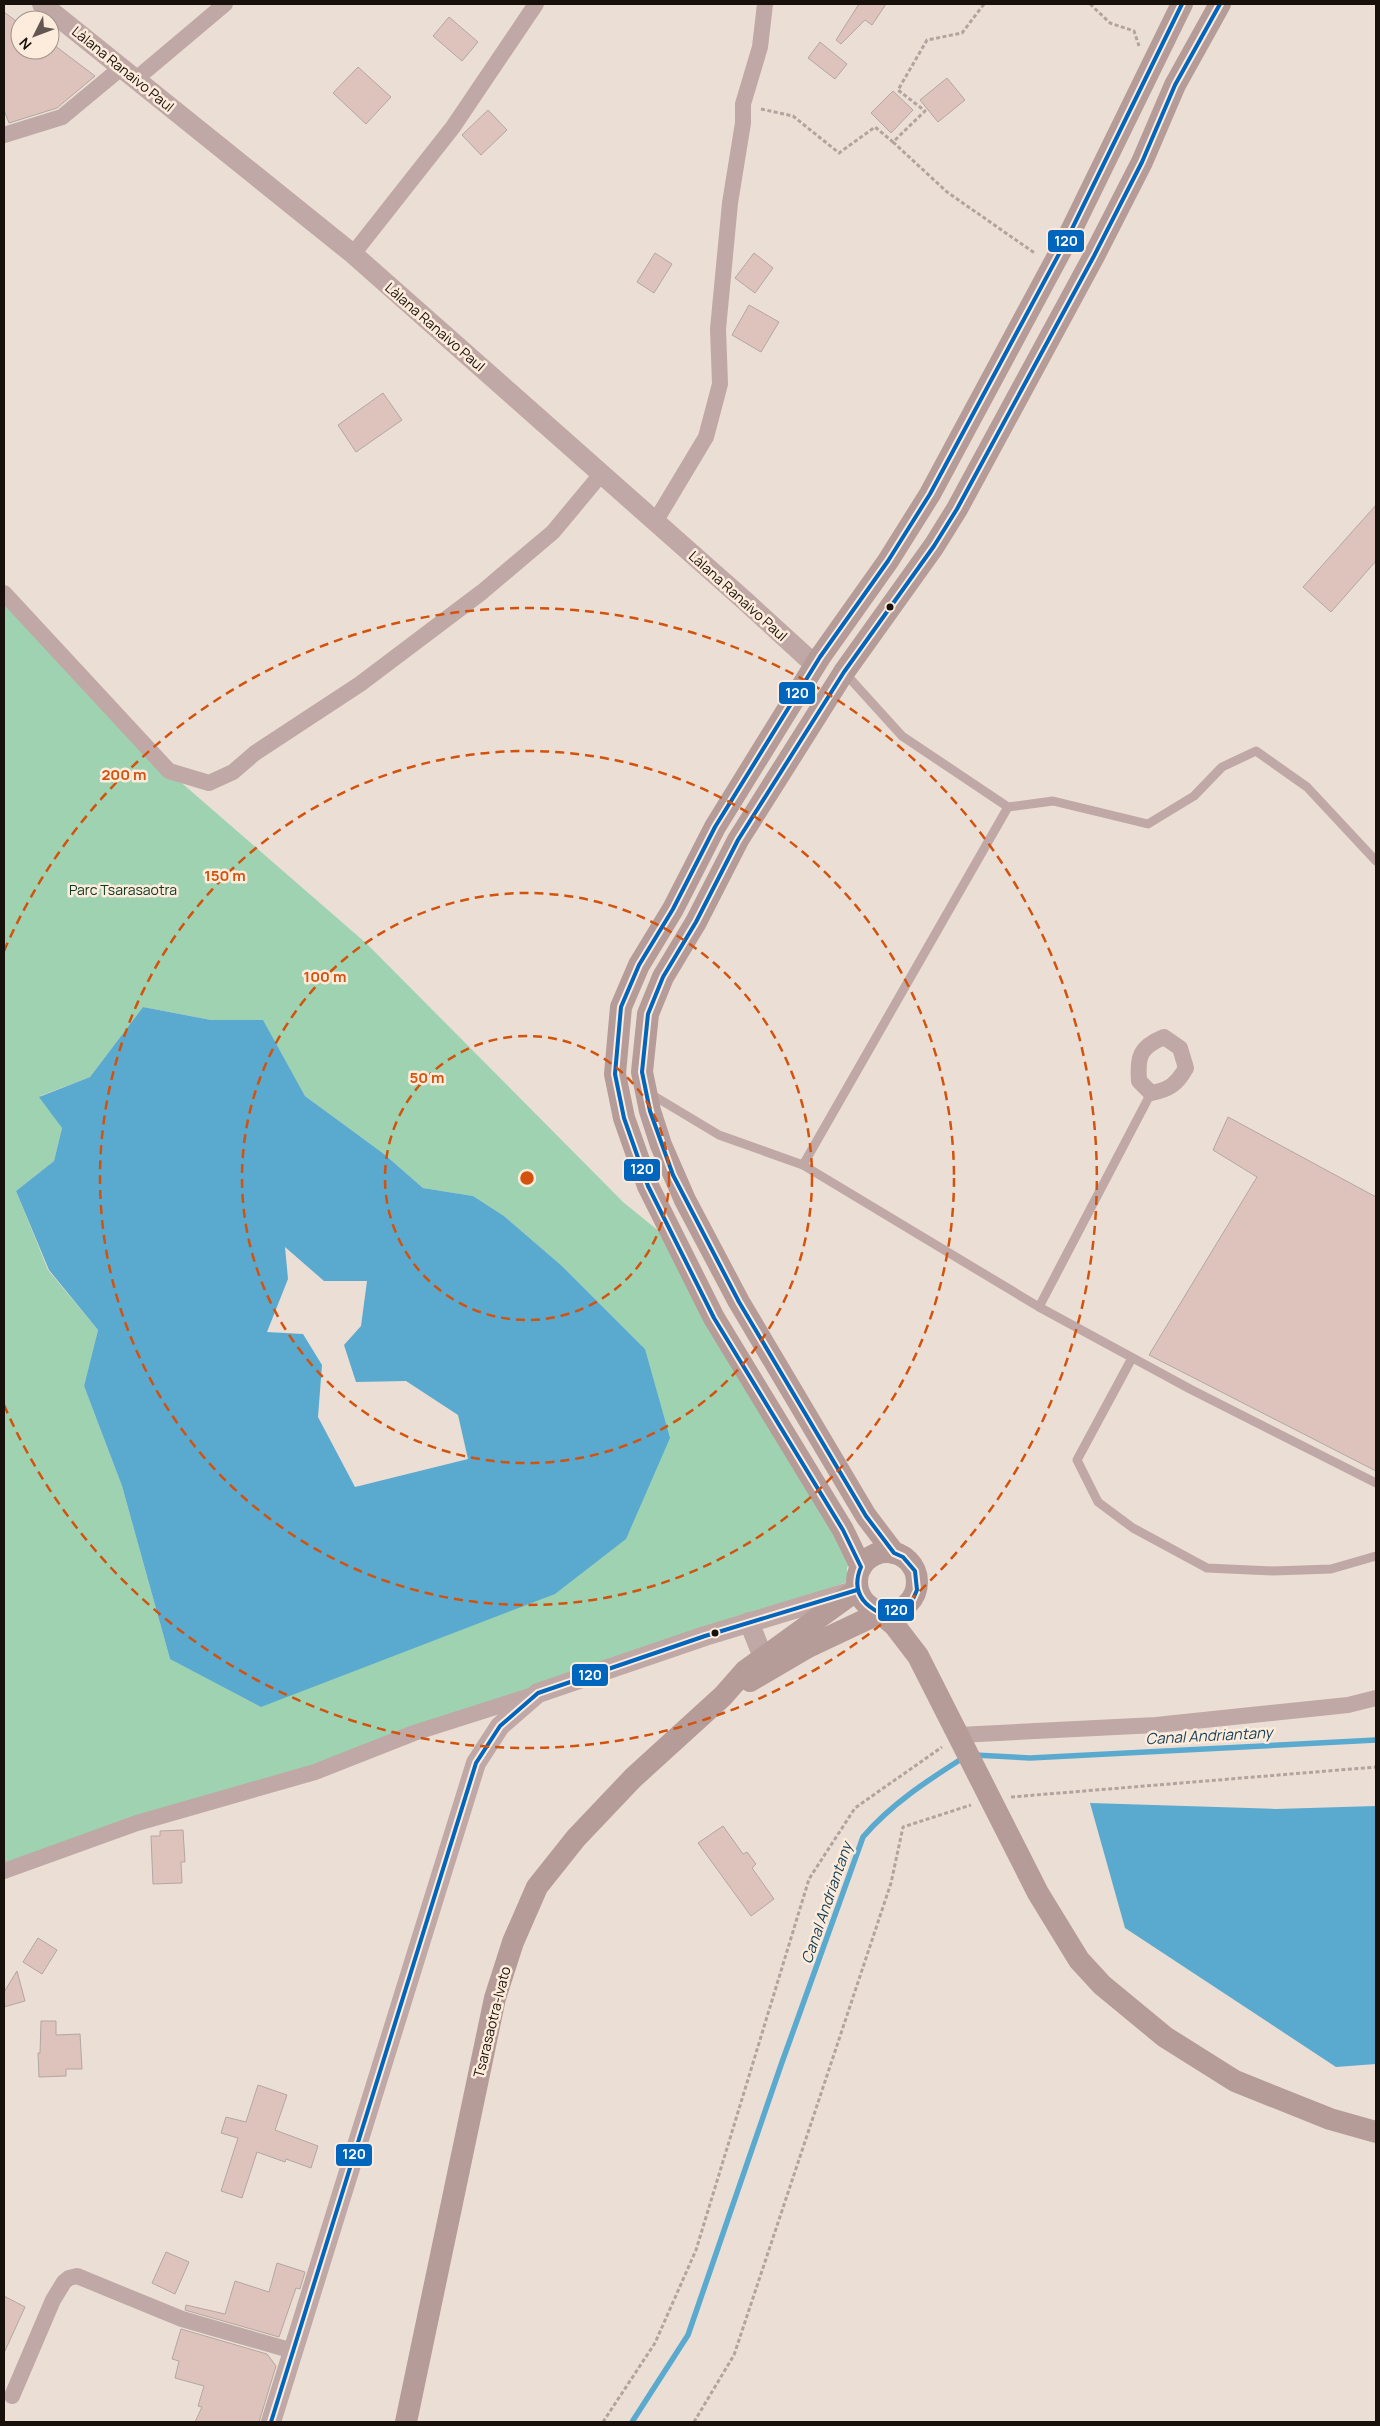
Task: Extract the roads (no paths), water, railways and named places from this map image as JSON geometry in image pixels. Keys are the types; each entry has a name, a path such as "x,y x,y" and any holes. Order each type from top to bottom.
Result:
{"main road":[{"path":"861,1567 842,1530 712,1316 648,1186 624,1118 615,1074 621,1007 639,965 673,909 715,827 815,666 888,561 930,494 1053,265 1182,4"},
{"path":"918,1656 913,1599 918,1580 915,1571 910,1563 894,1553 866,1516 739,1302 673,1175 650,1111 642,1072 648,1014 663,977 696,922 738,840 840,678 934,546 956,509 1094,256 1142,162 1175,85 1220,4"},
{"path":"894,1553 884,1552 875,1554 867,1559 858,1574 857,1590 865,1604 880,1612 895,1626 918,1656 959,1735 989,1799 1062,1935 1079,1960 1120,2001 1165,2038 1234,2081 1330,2119 1376,2132"},
{"path":"723,1696 745,1671 857,1590"},
{"path":"723,1696 821,1640 880,1612 898,1610 913,1599"},
{"name":"Tsarasaotra-Ivato","path":"406,2422 495,1998 513,1942 537,1887 576,1838 633,1778 723,1696"}],"street":[{"name":"Làlana Ranaivo Paul","path":"42,4 352,254 602,473 815,666"},
{"path":"4,135 62,118 128,74 225,4"},
{"path":"352,254 453,127 536,4"},
{"path":"655,522 706,437 720,384 718,329 730,203 743,123 743,104 760,47 765,4"},
{"path":"4,593 169,772 210,783 233,772 255,753 360,684 482,592 552,532 602,473"},
{"path":"4,1871 137,1823 316,1772 414,1733 538,1694 749,1622 857,1590"},
{"path":"749,1622 763,1657"},
{"path":"272,2422 476,1763 500,1726 538,1694"},
{"path":"959,1735 1156,1725 1348,1705 1376,1698"},
{"path":"12,2396 54,2300 64,2282 69,2278 77,2276 182,2319 294,2351"}],"lane":[{"path":"840,678 902,736 1008,807 1053,802 1148,824 1194,796 1222,767 1256,752 1307,787 1376,861"},
{"path":"803,1165 1008,807"},
{"path":"646,1091 720,1135 803,1165 1039,1307 1132,1358 1376,1483"},
{"path":"1039,1307 1151,1093"},
{"path":"1132,1358 1077,1460 1098,1502 1134,1528 1207,1568 1273,1572 1331,1569 1376,1556"}],"water":[{"path":"143,1007 211,1020 263,1020 305,1096 384,1154 423,1188 473,1196 504,1216 562,1266 645,1349 670,1438 626,1539 555,1594 261,1707 170,1659 122,1486 84,1386 98,1330 49,1270 16,1191 54,1161 62,1128 39,1097 90,1077","holes":["285,1247 324,1281 367,1281 361,1326 344,1345 356,1382 406,1381 458,1415 468,1459 355,1487 318,1417 322,1365 303,1334 267,1332 288,1279"]},
{"path":"1090,1803 1276,1809 1376,1806 1376,2064 1336,2067 1125,1928"}],"waterway":[{"name":"Canal Andriantany","path":"974,1755 1030,1758 1376,1740"},
{"name":"Canal Andriantany","path":"632,2422 688,2335 781,2065 863,1837 897,1804 923,1784 963,1758"}],"park label":[{"name":"Parc Tsarasaotra","path":"123,890"}]}
